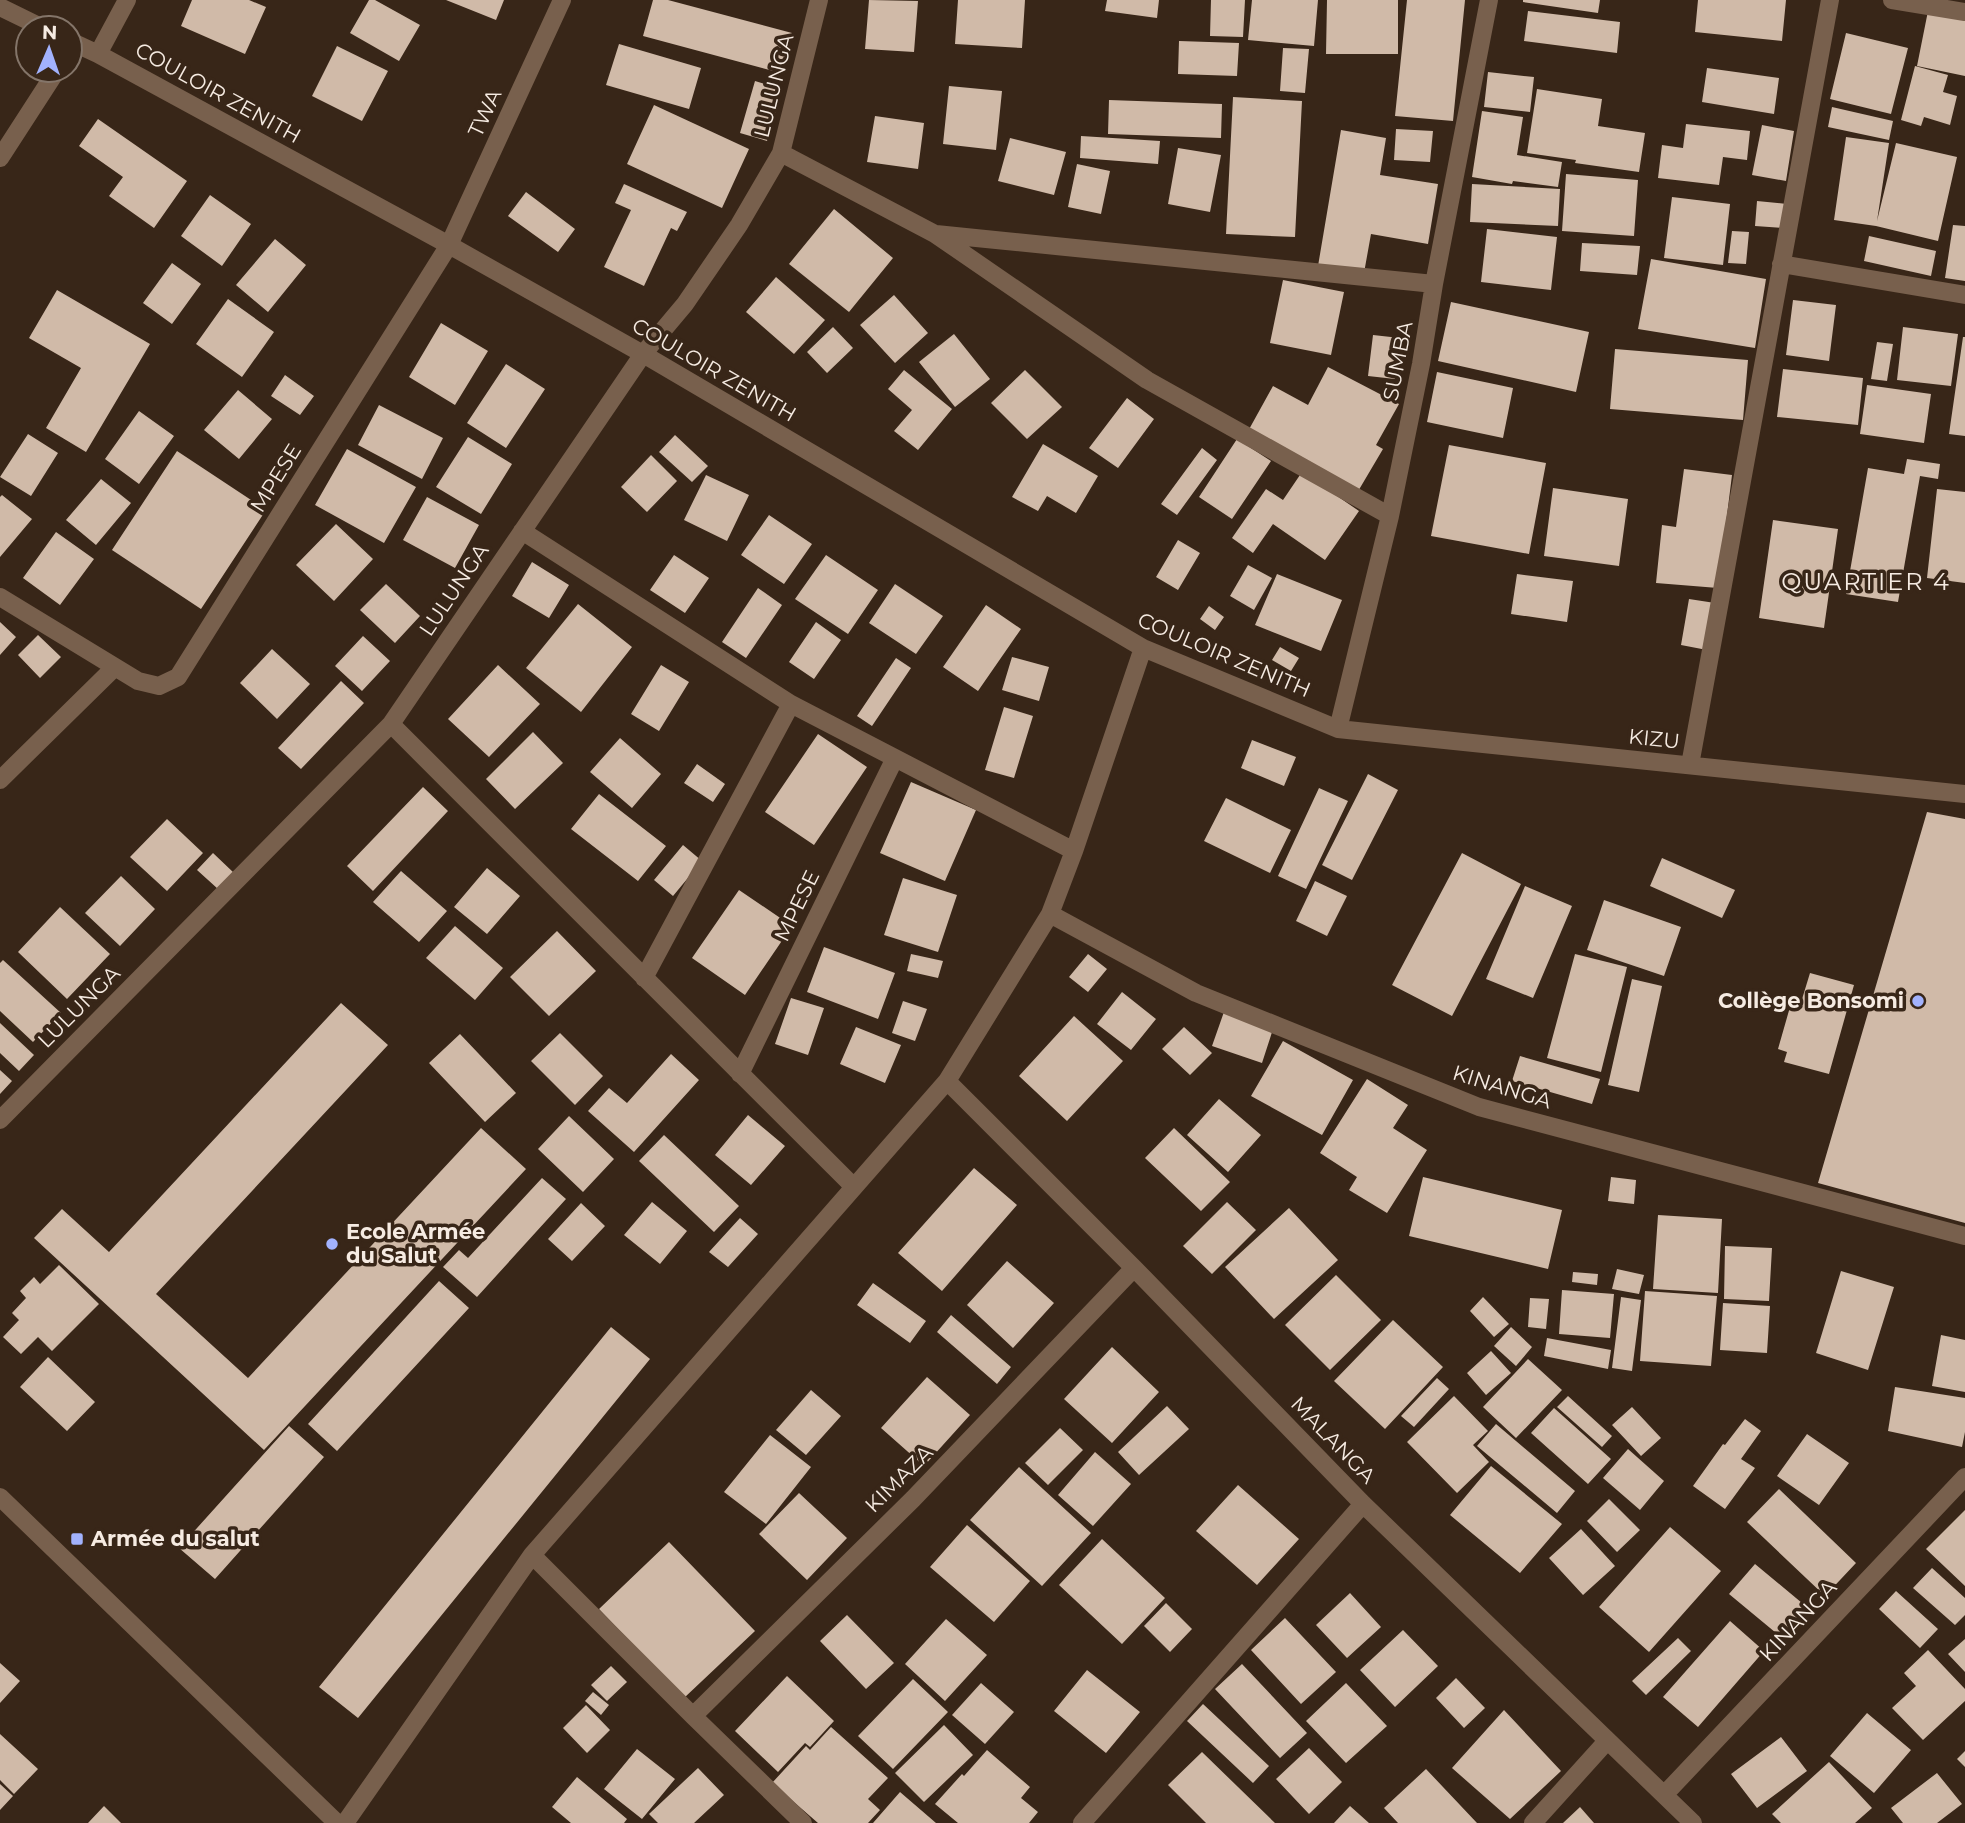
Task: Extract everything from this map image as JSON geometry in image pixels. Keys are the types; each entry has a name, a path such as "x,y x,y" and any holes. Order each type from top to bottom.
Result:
{"street":[{"path":"98,54 127,0"},
{"name":"TWA","path":"449,245 562,0"},
{"name":"LULUNGA","path":"0,1120 391,724 643,354 685,304 739,225 780,153 819,0"},
{"name":"SUMBA","path":"1338,729 1390,516 1489,0"},
{"path":"1690,765 1830,0"},
{"path":"1892,0 1965,12"},
{"name":"COULOIR ZENITH","path":"84,49 449,245 643,354 1143,648 1338,729"},
{"path":"0,158 48,84"},
{"path":"780,153 935,233 1147,380 1390,516"},
{"path":"935,233 1434,284"},
{"name":"MPESE","path":"0,597 138,681 159,686 178,677 449,245"},
{"path":"1781,264 1965,295"},
{"path":"522,531 791,704 1074,850"},
{"path":"345,1823 532,1555 947,1081 1050,914 1143,648"},
{"path":"0,780 115,667"},
{"path":"645,978 791,704"},
{"path":"391,724 854,1187"},
{"name":"KIZU","path":"1338,729 1965,794"},
{"name":"MPESE","path":"740,1073 895,758"},
{"name":"KINANGA","path":"1050,914 1196,993 1479,1107 1965,1236"},
{"name":"MALANGA","path":"947,1081 1134,1268 1363,1504 1693,1823"},
{"name":"KIMAZA","path":"692,1716 913,1499 1134,1268"},
{"name":"KINANGA","path":"1664,1795 1965,1477"},
{"path":"0,1497 337,1823"},
{"path":"1082,1823 1363,1504"},
{"path":"532,1555 803,1823"},
{"path":"1533,1823 1607,1741"}],"building":[{"path":"192,0 249,0 266,7 245,54 181,26"},
{"path":"369,0 375,0 420,25 399,61 350,33"},
{"path":"446,0 504,0 496,20"},
{"path":"653,0 668,0 792,33 781,73 643,36"},
{"path":"869,0 918,1 914,52 865,49"},
{"path":"958,0 1025,0 1022,48 955,44"},
{"path":"1107,0 1159,0 1157,18 1105,11"},
{"path":"1211,0 1245,0 1243,37 1210,36"},
{"path":"1252,0 1318,0 1314,46 1248,40"},
{"path":"1327,0 1398,0 1398,54 1326,54"},
{"path":"1407,0 1465,0 1453,121 1395,116"},
{"path":"1523,0 1600,0 1598,13"},
{"path":"1698,0 1786,0 1782,41 1695,32"},
{"path":"1528,11 1620,22 1617,53 1524,41"},
{"path":"1928,11 1965,19 1965,76 1917,66"},
{"path":"1846,33 1908,48 1891,114 1830,99"},
{"path":"1179,41 1239,43 1237,76 1178,74"},
{"path":"619,44 701,68 689,109 606,85"},
{"path":"337,46 388,71 362,121 312,96"},
{"path":"1283,48 1309,49 1305,93 1280,91"},
{"path":"1915,66 1948,75 1943,92 1957,96 1950,125 1924,117 1921,126 1901,120"},
{"path":"1707,68 1779,78 1774,114 1702,102"},
{"path":"1488,72 1534,77 1530,112 1484,107"},
{"path":"755,81 782,89 767,141 740,133"},
{"path":"949,86 1002,91 996,150 943,144"},
{"path":"1537,89 1602,99 1598,126 1645,133 1639,172 1527,153"},
{"path":"1233,97 1302,101 1295,237 1226,234"},
{"path":"1109,100 1222,104 1221,138 1108,134"},
{"path":"654,105 749,149 722,208 627,164"},
{"path":"1832,107 1893,121 1889,140 1828,127"},
{"path":"1482,111 1523,117 1517,155 1562,162 1558,187 1513,181 1512,184 1472,177"},
{"path":"875,116 924,123 918,169 867,162"},
{"path":"98,119 187,181 154,228 109,196 123,177 79,146"},
{"path":"1686,124 1750,131 1747,160 1723,157 1719,185 1658,178 1662,145 1683,148"},
{"path":"1762,125 1794,131 1786,181 1752,175"},
{"path":"1396,129 1433,131 1430,162 1394,160"},
{"path":"1341,130 1386,138 1380,175 1438,184 1428,244 1371,234 1364,273 1318,266"},
{"path":"1081,136 1160,141 1158,164 1080,158"},
{"path":"1846,137 1889,143 1877,221 1896,143 1957,157 1938,241 1876,226 1834,220"},
{"path":"1010,138 1066,152 1054,195 998,181"},
{"path":"1178,148 1221,155 1210,212 1168,204"},
{"path":"1077,164 1110,171 1101,214 1068,207"},
{"path":"1566,174 1638,180 1634,236 1562,231"},
{"path":"624,184 687,212 677,231 671,228 644,286 604,267 631,210 615,203"},
{"path":"1472,184 1560,189 1558,226 1470,222"},
{"path":"526,192 575,229 558,252 508,216"},
{"path":"210,195 251,224 222,266 181,236"},
{"path":"1672,197 1730,204 1723,265 1664,258"},
{"path":"1757,201 1787,204 1785,228 1755,226"},
{"path":"834,209 893,258 849,312 789,264"},
{"path":"1953,225 1965,226 1965,281 1945,278"},
{"path":"1487,229 1557,237 1551,290 1481,282"},
{"path":"1732,231 1749,232 1746,264 1728,263"},
{"path":"1869,236 1936,251 1931,276 1864,261"},
{"path":"275,239 306,265 268,312 236,285"},
{"path":"1582,243 1640,246 1637,275 1580,271"},
{"path":"1651,259 1766,279 1755,348 1638,329"},
{"path":"172,263 201,284 172,324 143,303"},
{"path":"776,277 825,320 794,354 746,312"},
{"path":"1283,280 1344,292 1331,355 1270,343"},
{"path":"57,290 150,344 86,452 46,428 81,368 29,338"},
{"path":"894,295 928,333 895,363 860,325"},
{"path":"228,299 274,332 242,377 196,344"},
{"path":"1793,300 1836,305 1829,361 1786,355"},
{"path":"1451,302 1589,332 1576,392 1438,361"},
{"path":"441,323 488,351 455,405 409,377"},
{"path":"833,327 853,348 827,373 807,352"},
{"path":"1903,327 1958,334 1951,386 1897,380"},
{"path":"954,334 990,379 955,407 919,362"},
{"path":"1373,335 1400,338 1395,379 1368,376"},
{"path":"1965,337 1965,436 1949,434"},
{"path":"1877,342 1893,344 1887,381 1871,379"},
{"path":"1615,349 1748,360 1743,420 1610,409"},
{"path":"506,364 545,389 506,448 467,423"},
{"path":"1328,367 1399,404 1376,445 1383,449 1357,493 1247,433 1273,386 1308,405"},
{"path":"1783,369 1863,378 1858,425 1777,417"},
{"path":"904,370 952,409 918,450 894,431 912,410 888,389"},
{"path":"1025,370 1062,407 1027,439 991,403"},
{"path":"1437,372 1513,388 1503,438 1427,422"},
{"path":"285,375 314,396 300,415 271,396"},
{"path":"1867,385 1931,394 1924,443 1860,434"},
{"path":"238,390 272,419 239,459 204,430"},
{"path":"1127,398 1154,419 1118,468 1089,448"},
{"path":"379,405 443,438 422,479 358,445"},
{"path":"139,411 174,436 139,484 105,459"},
{"path":"28,434 58,453 31,496 0,477"},
{"path":"675,435 708,466 692,482 659,452"},
{"path":"468,437 512,464 481,514 436,487"},
{"path":"1237,439 1271,461 1232,519 1199,497"},
{"path":"1043,444 1098,476 1076,513 1047,496 1038,511 1012,497"},
{"path":"1449,445 1546,463 1529,554 1431,536"},
{"path":"1202,448 1217,460 1177,515 1161,504"},
{"path":"347,449 416,487 384,543 315,505"},
{"path":"177,451 266,510 201,609 112,550"},
{"path":"651,455 677,481 647,512 621,487"},
{"path":"1907,459 1940,464 1938,479 1920,476 1898,602 1846,594 1868,468 1904,474"},
{"path":"1684,469 1732,475 1718,588 1656,583 1662,525 1676,527"},
{"path":"1302,472 1359,511 1325,560 1273,524 1253,553 1232,538 1266,489 1283,500"},
{"path":"706,475 749,495 727,541 684,520"},
{"path":"101,479 131,503 96,545 66,520"},
{"path":"1553,488 1628,499 1619,566 1544,556"},
{"path":"1937,489 1965,492 1965,583 1927,578"},
{"path":"2,495 32,519 0,557 0,497"},
{"path":"427,497 479,525 455,568 403,540"},
{"path":"769,515 812,544 784,584 741,555"},
{"path":"1773,520 1838,529 1824,628 1759,618"},
{"path":"336,524 373,559 334,601 296,565"},
{"path":"56,532 94,559 60,605 23,578"},
{"path":"1178,540 1200,553 1178,590 1156,577"},
{"path":"674,555 709,578 685,613 650,590"},
{"path":"826,555 878,590 848,634 795,599"},
{"path":"532,562 569,585 549,618 512,596"},
{"path":"1248,565 1272,578 1254,610 1230,596"},
{"path":"1277,574 1342,600 1321,651 1255,625"},
{"path":"1517,574 1573,581 1567,622 1511,614"},
{"path":"386,584 420,616 395,643 360,610"},
{"path":"895,584 943,616 916,654 869,623"},
{"path":"758,588 782,605 746,658 722,642"},
{"path":"1689,599 1715,603 1707,650 1681,645"},
{"path":"578,604 632,647 581,712 526,668"},
{"path":"986,605 1021,629 978,691 943,667"},
{"path":"1209,606 1224,617 1215,630 1200,619"},
{"path":"0,622 16,637 0,655"},
{"path":"816,622 841,640 814,679 789,662"},
{"path":"38,635 61,657 40,678 18,655"},
{"path":"363,636 390,661 362,691 335,666"},
{"path":"1280,647 1299,658 1291,671 1272,660"},
{"path":"272,649 310,684 277,719 240,683"},
{"path":"1012,657 1049,667 1039,701 1002,690"},
{"path":"896,658 911,668 872,726 857,716"},
{"path":"498,665 540,704 489,757 448,719"},
{"path":"661,665 689,682 659,731 631,714"},
{"path":"341,681 364,703 301,769 278,748"},
{"path":"1004,707 1033,716 1014,778 985,770"},
{"path":"533,732 563,763 515,809 486,779"},
{"path":"818,734 867,767 814,845 765,812"},
{"path":"620,738 661,774 632,808 590,772"},
{"path":"1252,740 1296,757 1284,786 1241,768"},
{"path":"697,764 725,784 713,802 684,783"},
{"path":"1368,774 1398,790 1352,880 1322,865"},
{"path":"911,782 976,810 945,881 880,853"},
{"path":"423,787 448,811 373,891 347,866"},
{"path":"1319,788 1348,801 1306,889 1278,876"},
{"path":"599,794 666,846 638,881 571,829"},
{"path":"1226,798 1291,830 1270,873 1204,841"},
{"name":"Collège Bonsomi","path":"1927,812 1965,819 1965,1223 1818,1183"},
{"path":"167,819 203,853 167,891 130,857"},
{"path":"683,845 702,861 673,896 654,880"},
{"path":"213,853 234,873 218,889 197,870"},
{"path":"1462,853 1521,884 1452,1016 1392,985"},
{"path":"1662,858 1735,890 1722,918 1650,886"},
{"path":"487,868 520,896 487,934 454,907"},
{"path":"401,871 447,911 419,942 373,902"},
{"path":"121,876 155,909 120,946 85,913"},
{"path":"903,878 957,895 938,952 884,935"},
{"path":"1315,881 1347,896 1327,936 1296,921"},
{"path":"1525,886 1572,906 1533,998 1486,979"},
{"path":"739,890 792,926 745,995 692,958"},
{"path":"1604,900 1681,927 1664,976 1587,950"},
{"path":"60,907 110,954 67,999 18,952"},
{"path":"455,926 503,968 475,1000 426,958"},
{"path":"557,931 596,971 549,1016 510,977"},
{"path":"824,947 895,973 878,1019 807,992"},
{"path":"911,954 943,961 938,978 907,971"},
{"path":"1088,954 1107,969 1088,992 1069,977"},
{"path":"1575,954 1627,967 1601,1072 1547,1058"},
{"path":"3,960 61,1013 33,1042 0,1011 0,963"},
{"path":"1810,973 1854,985 1829,1074 1784,1062 1787,1052 1778,1049 1790,1007 1799,1009"},
{"path":"1632,979 1662,986 1639,1092 1608,1085"},
{"path":"1122,992 1156,1019 1131,1050 1097,1024"},
{"path":"791,998 824,1008 808,1055 775,1044"},
{"path":"903,1001 927,1009 915,1041 892,1033"},
{"path":"341,1003 388,1045 156,1294 248,1378 481,1128 526,1169 264,1450 34,1238 62,1209 109,1252"},
{"path":"1225,1009 1274,1026 1262,1063 1212,1046"},
{"path":"1074,1016 1123,1061 1067,1121 1019,1076"},
{"path":"0,1023 34,1055 19,1071 0,1053"},
{"path":"856,1027 901,1045 885,1083 840,1064"},
{"path":"1184,1027 1212,1053 1190,1075 1162,1049"},
{"path":"560,1033 603,1076 575,1105 531,1061"},
{"path":"460,1034 516,1093 485,1122 429,1063"},
{"path":"1283,1041 1353,1080 1322,1135 1251,1096"},
{"path":"671,1054 699,1080 634,1152 588,1111 609,1088 627,1103"},
{"path":"1520,1056 1600,1079 1592,1104 1512,1081"},
{"path":"0,1070 12,1081 0,1094"},
{"path":"1367,1079 1408,1105 1393,1128 1427,1150 1387,1213 1349,1190 1357,1177 1320,1153"},
{"path":"1219,1099 1261,1135 1228,1172 1187,1135"},
{"path":"748,1115 785,1146 751,1185 715,1155"},
{"path":"569,1116 614,1159 583,1192 538,1149"},
{"path":"1174,1128 1230,1182 1201,1211 1145,1158"},
{"path":"664,1135 739,1206 714,1232 639,1161"},
{"path":"974,1168 1017,1205 942,1291 898,1253"},
{"path":"1423,1177 1562,1210 1548,1269 1409,1236"},
{"path":"1611,1177 1636,1180 1634,1204 1608,1201"},
{"path":"542,1178 566,1199 477,1297 443,1267 459,1250 468,1258"},
{"path":"652,1202 687,1231 660,1264 624,1235"},
{"path":"1227,1202 1256,1230 1212,1274 1183,1246"},
{"path":"581,1203 605,1226 572,1261 548,1239"},
{"path":"1289,1208 1338,1260 1274,1319 1225,1267"},
{"path":"1658,1215 1722,1219 1718,1293 1653,1289"},
{"path":"740,1218 758,1234 728,1267 709,1252"},
{"path":"1725,1246 1772,1248 1769,1301 1724,1299"},
{"path":"1007,1261 1054,1303 1013,1348 967,1305"},
{"path":"59,1265 99,1304 52,1351 38,1337 21,1354 3,1337 19,1320 12,1313 26,1298 20,1291 34,1277 40,1284"},
{"path":"1617,1269 1644,1275 1639,1294 1612,1289"},
{"path":"1841,1271 1894,1287 1868,1370 1816,1353"},
{"path":"1573,1272 1598,1274 1597,1285 1572,1282"},
{"path":"1336,1275 1381,1320 1330,1370 1285,1325"},
{"path":"439,1281 469,1308 337,1451 308,1424"},
{"path":"873,1283 926,1321 910,1343 857,1305"},
{"path":"1562,1290 1614,1294 1610,1338 1559,1334"},
{"path":"1645,1291 1717,1296 1711,1366 1640,1361"},
{"path":"1483,1297 1509,1324 1494,1337 1470,1311"},
{"path":"1621,1297 1641,1300 1632,1371 1612,1368"},
{"path":"1530,1298 1549,1299 1546,1329 1528,1327"},
{"path":"1723,1303 1770,1306 1767,1353 1720,1350"},
{"path":"951,1315 1011,1367 997,1384 937,1332"},
{"path":"1393,1320 1443,1367 1385,1429 1334,1381"},
{"path":"611,1327 650,1359 358,1718 319,1687"},
{"path":"1511,1327 1532,1347 1516,1366 1494,1346"},
{"path":"1941,1335 1965,1340 1965,1392 1932,1386"},
{"path":"1547,1338 1611,1350 1608,1369 1544,1356"},
{"path":"1112,1347 1159,1392 1112,1443 1064,1399"},
{"path":"1491,1351 1511,1373 1486,1395 1467,1373"},
{"path":"48,1357 95,1402 67,1431 20,1387"},
{"path":"1528,1359 1562,1390 1516,1438 1483,1407"},
{"path":"927,1377 970,1415 924,1466 881,1428"},
{"path":"1437,1378 1449,1389 1414,1427 1401,1416"},
{"path":"1895,1387 1965,1398 1962,1447 1888,1431"},
{"path":"811,1390 841,1416 806,1455 776,1430"},
{"path":"1454,1396 1488,1431 1473,1445 1489,1462 1457,1493 1407,1442"},
{"path":"1568,1396 1612,1436 1602,1447 1557,1407"},
{"path":"1167,1406 1189,1429 1139,1475 1118,1452"},
{"path":"1632,1407 1661,1438 1641,1456 1612,1425"},
{"path":"1554,1408 1611,1459 1588,1484 1531,1433"},
{"path":"1745,1419 1761,1431 1741,1459 1755,1468 1725,1509 1693,1486"},
{"path":"1496,1424 1575,1491 1557,1513 1477,1446"},
{"path":"289,1426 324,1457 215,1579 179,1548"},
{"path":"1060,1428 1083,1450 1048,1485 1025,1463"},
{"path":"1807,1434 1849,1463 1819,1505 1777,1476"},
{"path":"770,1435 811,1467 766,1524 724,1492"},
{"path":"1628,1449 1664,1481 1640,1510 1603,1478"},
{"path":"1095,1452 1131,1484 1093,1526 1058,1495"},
{"path":"1491,1466 1562,1524 1520,1573 1450,1515"},
{"path":"1019,1467 1091,1533 1042,1586 970,1520"},
{"path":"1238,1485 1299,1539 1257,1585 1196,1531"},
{"path":"1779,1489 1856,1563 1825,1596 1747,1522"},
{"path":"799,1493 847,1538 807,1580 759,1534"},
{"path":"1609,1499 1640,1530 1617,1552 1587,1521"},
{"path":"1965,1510 1965,1586 1926,1549"},
{"path":"967,1525 1030,1581 994,1622 930,1567"},
{"path":"1670,1527 1721,1571 1649,1652 1599,1607"},
{"path":"1581,1529 1615,1566 1583,1595 1549,1558"},
{"path":"1102,1539 1165,1598 1122,1644 1059,1585"},
{"path":"669,1542 755,1631 684,1698 599,1609"},
{"path":"1755,1564 1808,1608 1782,1638 1729,1594"},
{"path":"1932,1568 1965,1598 1965,1615 1955,1625 1913,1588"},
{"path":"1896,1591 1938,1629 1920,1648 1879,1609"},
{"path":"1350,1593 1381,1627 1347,1658 1316,1625"},
{"path":"1166,1603 1192,1629 1170,1652 1144,1626"},
{"path":"847,1615 894,1663 866,1689 820,1641"},
{"path":"1285,1618 1336,1672 1301,1704 1251,1650"},
{"path":"946,1619 987,1655 945,1701 905,1664"},
{"path":"1730,1621 1764,1651 1698,1727 1663,1697"},
{"path":"1403,1630 1438,1666 1395,1707 1360,1670"},
{"path":"1678,1638 1691,1651 1646,1695 1632,1681"},
{"path":"1965,1639 1965,1672 1948,1654"},
{"path":"1928,1650 1965,1689 1965,1701 1923,1740 1892,1708 1916,1686 1904,1673"},
{"path":"0,1663 20,1681 0,1703"},
{"path":"1242,1664 1307,1733 1280,1758 1215,1689"},
{"path":"611,1666 627,1682 607,1701 591,1685"},
{"path":"1087,1670 1140,1712 1106,1753 1054,1711"},
{"path":"787,1676 834,1721 810,1747 805,1743 778,1772 735,1731"},
{"path":"1456,1678 1485,1708 1464,1728 1436,1698"},
{"path":"913,1679 948,1712 893,1769 858,1736"},
{"path":"981,1683 1014,1712 985,1744 952,1715"},
{"path":"1346,1683 1387,1726 1346,1763 1306,1721"},
{"path":"593,1692 609,1705 601,1715 585,1701"},
{"path":"1203,1704 1269,1766 1253,1783 1187,1721"},
{"path":"586,1705 610,1730 587,1753 563,1728"},
{"path":"1504,1710 1561,1771 1510,1819 1452,1768"},
{"path":"1867,1713 1911,1750 1874,1793 1830,1756"},
{"path":"944,1725 973,1755 924,1802 895,1773"},
{"path":"831,1727 888,1778 868,1799 880,1810 868,1823 818,1823 772,1783 806,1746 810,1750"},
{"path":"0,1734 38,1769 14,1794 0,1780"},
{"path":"1781,1737 1807,1771 1757,1808 1731,1774"},
{"path":"1309,1748 1342,1782 1309,1814 1276,1779"},
{"path":"637,1749 675,1779 642,1819 604,1789"},
{"path":"987,1750 1030,1787 1021,1798 1038,1812 1029,1823 958,1823 935,1804"},
{"path":"1965,1751 1965,1767 1957,1759"},
{"path":"1202,1752 1275,1823 1206,1823 1168,1785"},
{"path":"1829,1762 1872,1808 1855,1823 1781,1823 1772,1814"},
{"path":"698,1768 724,1795 694,1823 658,1823 649,1814"},
{"path":"1426,1769 1477,1823 1398,1823 1384,1808"},
{"path":"1937,1773 1962,1804 1937,1823 1903,1823 1891,1808"},
{"path":"577,1777 627,1819 624,1823 571,1823 552,1807"},
{"path":"0,1784 13,1796 0,1810"},
{"path":"900,1792 936,1823 873,1823"},
{"path":"104,1806 121,1823 88,1823"},
{"path":"1350,1806 1369,1823 1334,1823"},
{"path":"1580,1807 1594,1823 1563,1823"}],"place":[{"name":"Collège Bonsomi","path":"1918,1001"},
{"name":"Ecole Armée du Salut","path":"332,1244"},
{"name":"Armée du salut","path":"77,1539"}],"district":[{"name":"QUARTIER 4","path":"1866,582"}]}
